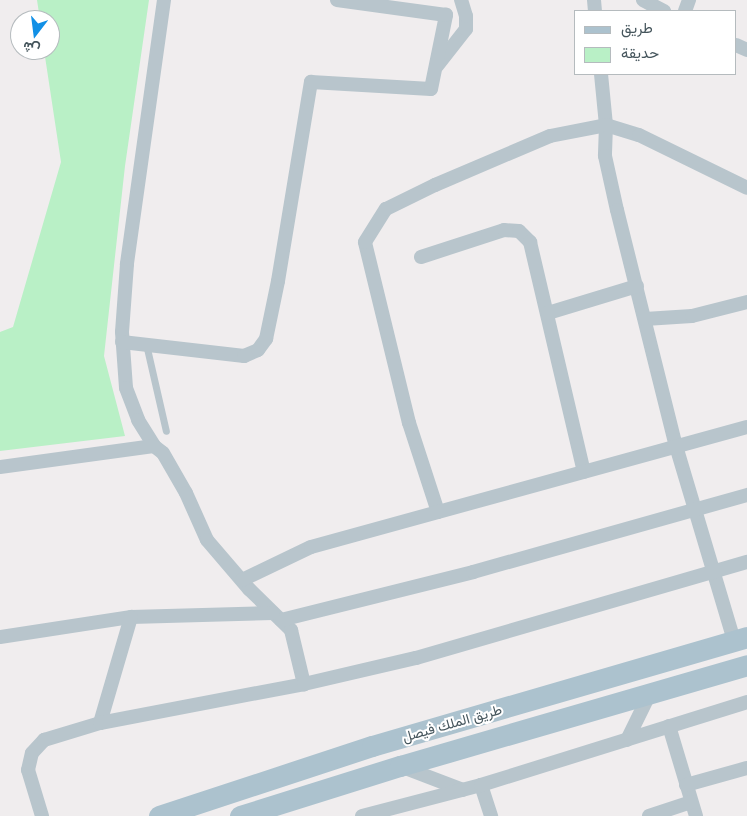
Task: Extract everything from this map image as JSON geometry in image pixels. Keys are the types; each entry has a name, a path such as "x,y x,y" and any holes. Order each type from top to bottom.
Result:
{"main road":[{"name":"طريق الملك فيصل","path":"159,816 372,746 740,639"},
{"name":"طريق الملك فيصل","path":"241,816 400,766 747,665"}],"street":[{"path":"164,0 127,264 122,342 126,388 138,420 154,446 163,453 186,493 207,540 242,580 291,630 304,684"},
{"path":"122,342 244,356 258,350 266,339 276,290 311,82 431,89 446,14 337,0"},
{"path":"436,68 466,29 466,16 460,0"},
{"path":"643,0 662,10"},
{"path":"601,75 606,125 605,156 676,446 712,572 740,639"},
{"path":"438,512 409,423 364,242 386,209 427,189 550,136 606,125 639,135 747,188"},
{"path":"421,257 504,230 519,231 530,242 584,472"},
{"path":"548,313 637,286"},
{"path":"645,319 692,316 747,302"},
{"path":"242,580 310,548 747,427"},
{"path":"0,467 154,446"},
{"path":"0,637 131,617 277,616 473,572 747,495"},
{"path":"42,816 28,770 32,754 44,740 100,723 304,684 416,658 747,562"},
{"path":"100,723 131,617"},
{"path":"628,740 650,693"},
{"path":"362,816 481,785 747,702"},
{"path":"649,816 694,809 668,726"},
{"path":"400,766 463,790"},
{"path":"686,786 747,768"},
{"path":"481,785 491,816"}],"lane":[{"path":"146,344 166,431"}],"green space":[{"path":"37,0 149,0 125,166 104,356 125,436 0,451 0,332 13,327 61,162 46,60 60,60 60,10 38,10"}]}
